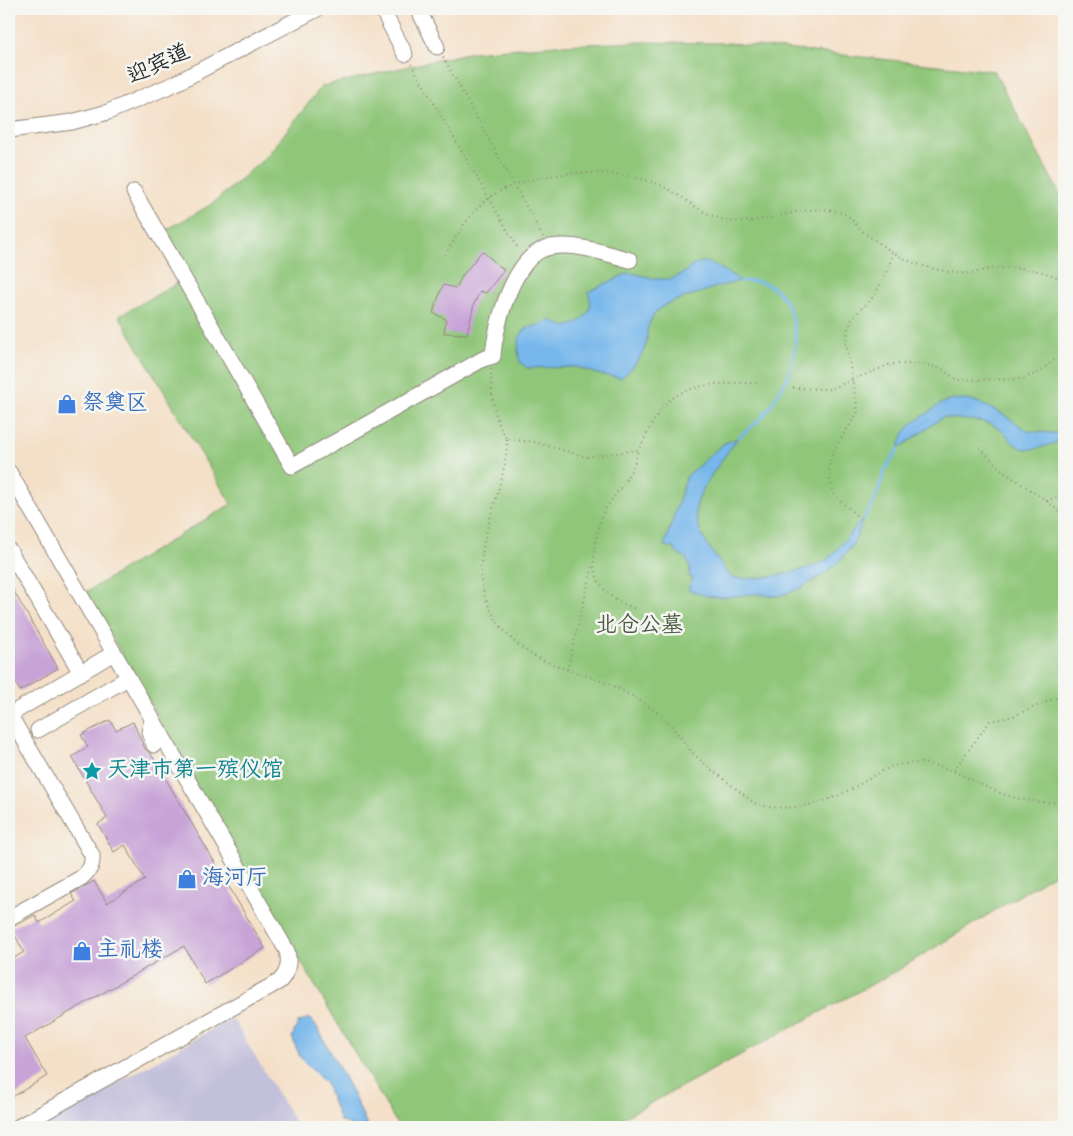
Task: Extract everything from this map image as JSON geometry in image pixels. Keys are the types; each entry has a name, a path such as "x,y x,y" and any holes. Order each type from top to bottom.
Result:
{"street":[{"name":"迎宾道","path":"9,130 72,122 108,112 174,84 317,9"},
{"path":"382,9 405,54"},
{"path":"418,9 437,47"},
{"path":"134,192 292,466 475,364 493,356 494,338 504,306 526,262 548,247 578,247 630,260"},
{"path":"9,472 287,951 288,967 280,981 18,1127"},
{"path":"9,550 75,676 83,703"},
{"path":"9,918 81,878 89,870 92,855 9,714 114,654"},
{"path":"38,730 128,678"},
{"path":"152,720 149,732 154,745"}],"path":[{"path":"437,47 548,247"},
{"path":"405,54 526,262"},
{"path":"445,255 472,215 488,199 514,184 535,179 581,174 620,174 657,184 710,216 740,222 764,220 813,209 828,210 846,215 861,230 893,253 923,266 945,271 968,273 1008,268 1053,275 1064,281"},
{"path":"856,515 834,495 830,474 832,453 858,412 846,343 848,329 853,317 875,295 888,270 893,253"},
{"path":"793,388 830,389 891,364 922,364 942,369 956,380 1022,379 1041,371 1064,352"},
{"path":"493,356 492,401 500,430 507,439 505,463 481,559 482,586 492,613 503,631 514,642 539,660 625,692 657,712 668,721 697,757 754,803 764,807 799,807 821,802 856,787 887,768 920,762 940,765 1019,799 1064,803"},
{"path":"634,608 622,604 600,586 595,575 593,552 600,522 605,511 630,474 638,450 664,406 674,398 701,386 758,383"},
{"path":"507,439 535,442 586,458 638,450"},
{"path":"980,448 1004,472 1047,501 1064,516"},
{"path":"1047,501 1064,494"},
{"path":"566,671 593,563"},
{"path":"954,771 990,721 1014,716 1064,694"}],"shaded area":[{"path":"232,1018 298,1127 40,1127"}],"green space":[{"name":"北仓公墓","path":"644,42 729,43 994,71 1064,202 1064,868 895,972 606,1127 399,1127 213,814 86,592 231,504 119,316 187,278 161,233 212,204 266,157 322,86 472,52 556,45"}],"water":[{"path":"705,262 715,265 741,281 666,304 656,312 649,325 647,342 642,354 633,367 621,378 597,374 577,367 527,368 520,362 518,347 523,332 549,320 566,327 583,319 590,305 588,292 628,273 666,279 682,274 696,264"},
{"path":"952,399 975,401 1001,413 1028,431 1064,434 1064,440 1040,448 1027,449 1016,445 1000,429 993,425 943,417 899,448 903,434 915,421"},
{"path":"738,438 704,487 696,508 696,516 701,532 731,577 752,578 780,575 817,564 830,557 863,519 855,541 839,561 822,575 802,587 782,595 756,594 712,597 697,593 688,589 693,578 689,577 690,568 686,558 675,552 675,548 664,546 687,476 723,444"},
{"path":"309,1018 317,1027 351,1090 368,1127 356,1127 340,1121 326,1084 300,1057 292,1037 298,1023"}],"building":[{"path":"482,251 504,270 486,293 480,291 474,304 467,334 444,333 446,319 433,313 443,285 456,288 462,276"},
{"path":"9,583 58,668 20,691 9,671"},
{"path":"110,720 116,730 133,722 145,749 151,754 265,948 205,984 184,946 25,1038 47,1076 9,1099 9,961 24,952 11,928 35,915 39,923 76,901 71,894 94,881 107,903 145,880 125,845 114,852 98,824 107,818 72,757 88,747 81,735"}],"waterway":[{"path":"738,438 755,424 773,403 789,374 795,350 794,326 791,314 787,303 780,294 760,282 741,281"},
{"path":"863,519 874,502 886,468 899,448"}],"place":[{"name":"祭奠区","path":"67,404"},
{"name":"天津市第一殡仪馆","path":"92,771"},
{"name":"海河厅","path":"187,879"},
{"name":"主礼楼","path":"82,951"}]}
